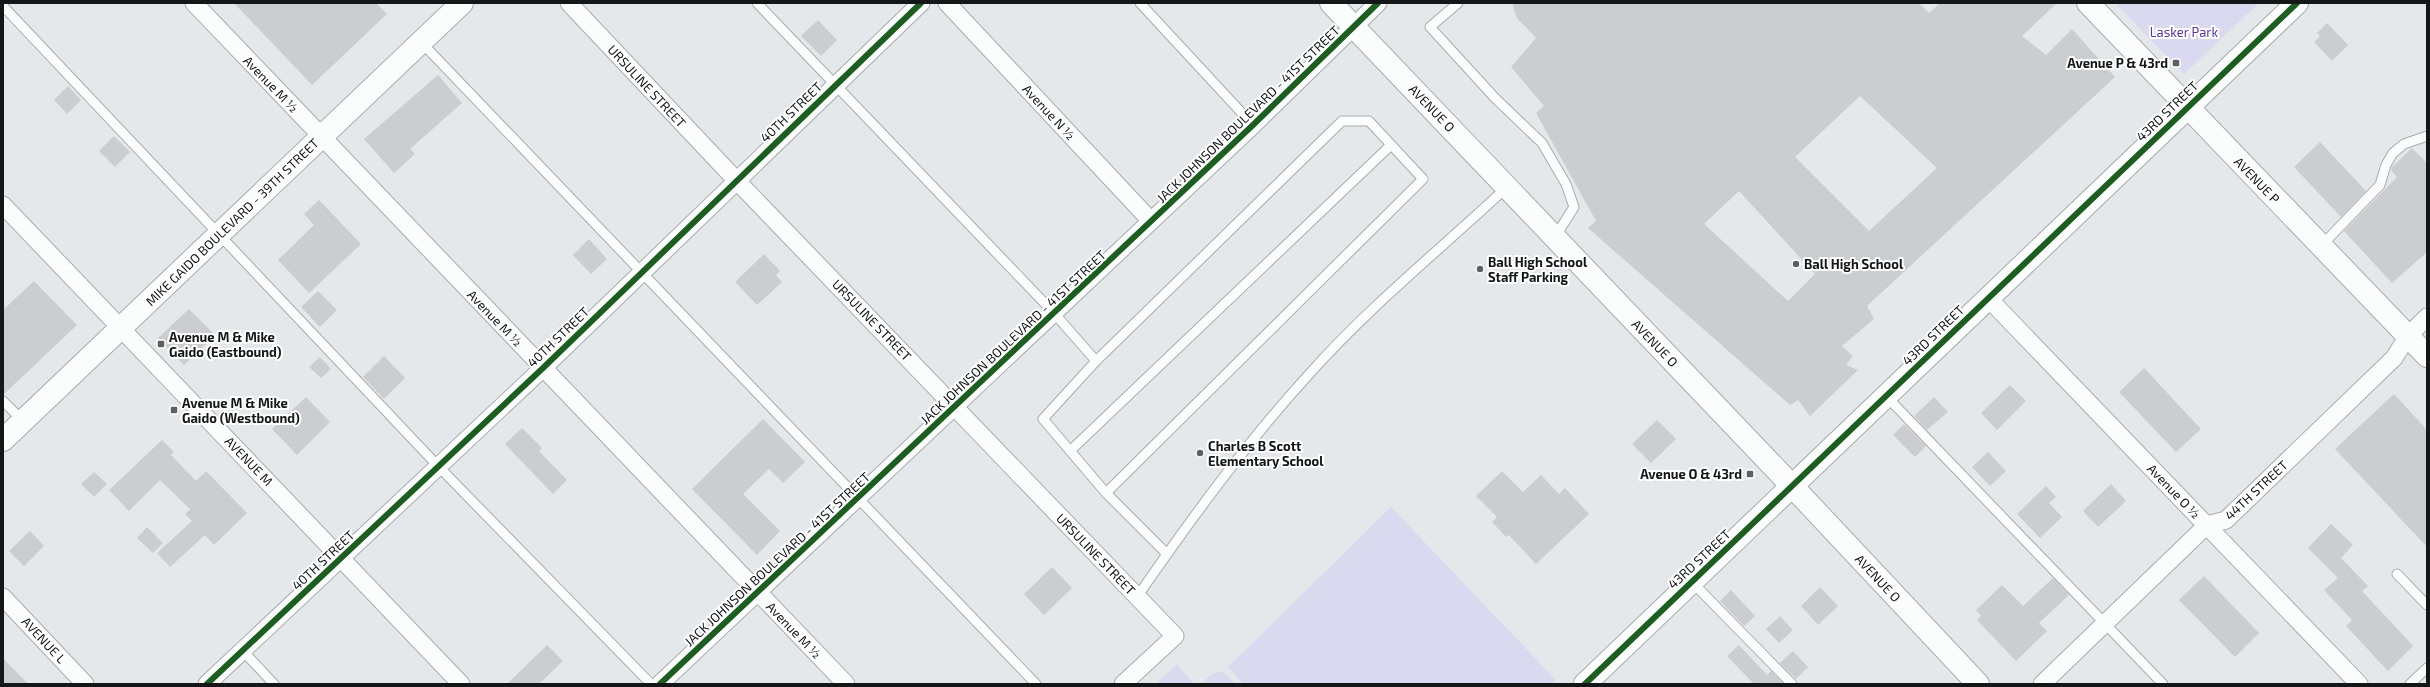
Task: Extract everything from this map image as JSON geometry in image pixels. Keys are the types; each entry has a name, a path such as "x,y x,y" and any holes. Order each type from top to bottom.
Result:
{"main road":[{"name":"MIKE GAIDO BOULEVARD - 39TH STREET","path":"3,440 462,3"},
{"name":"AVENUE O","path":"1331,3 1793,487 1978,684"},
{"name":"AVENUE P","path":"2088,3 2187,108 2427,356"},
{"name":"43RD STREET","path":"1592,682 1692,581 1793,487 1988,298 2297,3"}],"street":[{"name":"Avenue M ½","path":"194,3 846,684"},
{"name":"URSULINE STREET","path":"569,3 736,180 1175,636 1123,684"},
{"name":"40TH STREET","path":"207,684 542,368 921,3"},
{"name":"Avenue N ½","path":"947,3 1152,221"},
{"name":"JACK JOHNSON BOULEVARD - 41ST STREET","path":"660,684 1152,221 1378,3"},
{"name":"AVENUE M","path":"3,205 461,684"},
{"name":"Avenue O ½","path":"1988,298 2359,684"},
{"name":"44TH STREET","path":"2206,525 2226,520 2394,358 2408,336 2427,317"},
{"path":"2042,684 2206,525"},
{"name":"AVENUE L","path":"3,597 85,684"}],"lane":[{"path":"757,3 1054,313 1096,361"},
{"path":"1140,3 1253,125"},
{"path":"1458,3 1430,27 1495,98 1542,143 1566,184 1574,207 1555,237"},
{"path":"3,6 220,233 437,466 651,684"},
{"path":"421,42 1036,684"},
{"path":"1106,493 1423,179 1369,121 1342,121 1096,361 1043,419 1106,493 1166,553"},
{"path":"2320,246 2380,185 2386,165 2394,153 2404,144 2427,136"},
{"path":"1070,451 1392,145"},
{"path":"1136,597 1204,500 1311,372 1374,308 1508,188"},
{"path":"1886,396 2163,684"},
{"path":"3,400 23,421"},
{"path":"2397,574 2427,605"},
{"path":"1692,581 1792,684"},
{"path":"242,650 274,684"},
{"path":"2410,684 2427,668"}],"green space":[{"name":"Lasker Park","path":"2115,3 2259,3 2184,74"},
{"path":"1391,507 1556,680 1552,684 1243,684 1228,667"},
{"path":"1177,664 1194,684 1156,684"},
{"path":"1222,671 1236,684 1201,684 1212,674"}],"building":[{"path":"234,3 376,3 387,14 312,85"},
{"name":"Ball High School","path":"1512,3 1919,3 1929,13 1940,3 2057,3 2022,36 2046,55 2072,29 2115,77 1867,306 1874,319 1842,346 1853,356 1846,365 1858,370 1810,416 1798,400 1790,405 1588,228 1596,221 1536,113 1544,106 1511,67 1536,38 1517,18","holes":["1860,96 1937,168 1869,231 1795,157","1739,191 1815,274 1788,301 1704,224"]},
{"path":"818,20 837,40 821,56 801,36"},
{"path":"2327,23 2348,45 2332,61 2314,42 2320,36 2317,33"},
{"path":"438,75 462,103 410,149 415,154 394,173 364,139"},
{"path":"68,86 81,100 67,114 54,100"},
{"path":"114,136 130,152 115,167 99,151"},
{"path":"2320,142 2366,191 2341,217 2294,167"},
{"path":"2412,148 2427,163 2427,252 2392,283 2344,231 2397,177 2391,170 2392,167"},
{"path":"319,200 361,244 309,293 278,260 314,225 304,214"},
{"path":"589,239 607,259 591,274 573,255"},
{"path":"764,254 780,271 776,275 782,282 757,305 735,282"},
{"path":"34,281 77,325 3,395 3,310"},
{"path":"318,291 337,310 320,327 301,307"},
{"path":"189,309 215,335 184,365 158,338"},
{"path":"384,356 405,378 384,399 363,377"},
{"path":"320,357 331,369 321,378 309,367"},
{"path":"2144,368 2201,429 2176,452 2119,392"},
{"path":"2010,385 2026,401 1997,430 1981,413"},
{"path":"2394,394 2427,430 2427,547 2335,449"},
{"path":"306,397 330,422 297,455 272,429"},
{"path":"1934,397 1948,412 1927,430 1914,416"},
{"path":"763,419 805,462 783,483 769,469 743,494 780,531 757,555 692,489"},
{"path":"1657,420 1676,439 1651,463 1632,444"},
{"path":"1904,424 1926,446 1915,457 1893,435"},
{"path":"522,428 542,448 539,451 567,480 553,494 505,444"},
{"path":"162,440 174,452 171,455 196,481 206,471 247,513 214,545 205,535 170,567 157,553 192,521 185,514 190,509 160,480 129,511 109,490"},
{"path":"1988,452 2006,471 1990,486 1972,467"},
{"path":"1502,471 1523,492 1541,475 1559,494 1565,488 1589,514 1536,564 1509,535 1506,537 1492,522 1497,517 1476,496"},
{"path":"94,472 107,484 94,497 81,484"},
{"path":"2111,484 2126,501 2098,527 2083,511"},
{"path":"2046,486 2056,497 2049,503 2062,517 2040,538 2017,514"},
{"path":"2331,524 2353,545 2341,558 2368,586 2362,591 2413,646 2388,671 2346,626 2352,620 2324,590 2338,578 2308,548"},
{"path":"147,527 163,543 153,553 137,538"},
{"path":"30,531 44,546 24,566 9,551"},
{"path":"1052,567 1072,588 1044,615 1024,594"},
{"path":"2204,576 2259,633 2235,657 2179,600"},
{"path":"2053,578 2069,595 2039,623 2047,631 2016,661 1977,620 1981,616 1976,610 2002,585 2023,606"},
{"path":"1820,587 1838,606 1818,625 1801,606"},
{"path":"1731,590 1755,616 1744,626 1720,601"},
{"path":"1780,616 1793,630 1779,643 1766,629"},
{"path":"547,645 563,661 539,684 507,684"},
{"path":"1739,645 1767,675 1771,671 1784,684 1754,684 1727,656"},
{"path":"1793,651 1808,667 1796,679 1780,663"},
{"path":"3,658 28,684 3,684"}],"cycle path":[{"path":"207,684 543,368 921,3"},
{"path":"660,684 1253,125 1378,3"},
{"path":"1585,684 2297,3"}],"place":[{"name":"Avenue P & 43rd","path":"2176,63"},
{"name":"Ball High School","path":"1796,264"},
{"name":"Ball High School Staff Parking","path":"1480,269"},
{"name":"Avenue M & Mike Gaido (Eastbound)","path":"161,344"},
{"name":"Avenue M & Mike Gaido (Westbound)","path":"174,410"},
{"name":"Charles B Scott Elementary School","path":"1200,453"},
{"name":"Avenue O & 43rd","path":"1750,474"}]}
